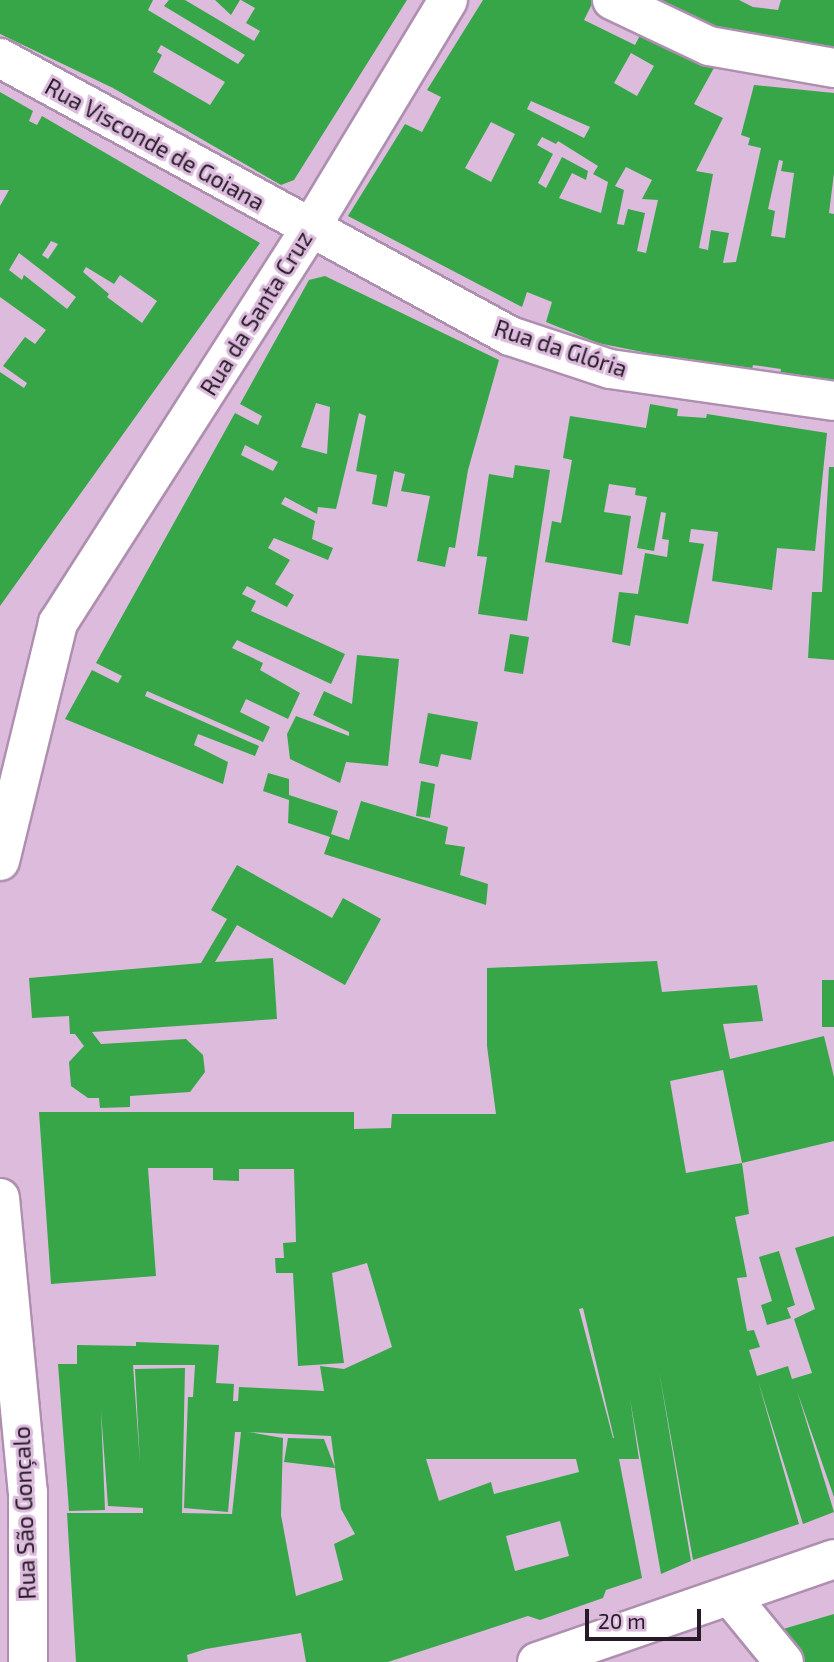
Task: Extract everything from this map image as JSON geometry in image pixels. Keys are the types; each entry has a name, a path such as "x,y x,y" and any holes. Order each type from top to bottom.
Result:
{"street":[{"name":"Rua da Santa Cruz","path":"0,860 58,623 310,229 448,0"},
{"path":"612,0 709,46 834,68"},
{"name":"Rua Visconde de Goiana","path":"0,58 310,229"},
{"name":"Rua da Glória","path":"310,229 510,336 610,369 834,401"},
{"name":"Rua São Gonçalo","path":"0,1198 14,1493 28,1581 28,1662"},
{"path":"537,1662 834,1559"},
{"path":"0,1630 28,1581"},
{"path":"730,1596 784,1662"}],"building":[{"path":"0,0 153,0 148,10 238,64 245,55 164,6 169,0 185,0 254,41 260,31 246,23 255,8 241,0 407,0 294,180 281,185 113,88 0,34","holes":["161,45 225,82 210,105 153,72 162,55 157,52"]},
{"path":"215,0 240,0 231,15"},
{"path":"483,0 594,0 584,20 635,45 645,26 720,57 694,104 723,118 696,171 713,174 699,248 708,250 711,230 729,233 723,263 736,262 761,148 748,145 750,138 741,135 754,85 834,93 834,173 829,213 834,214 834,388 779,379 781,369 753,365 751,374 598,343 546,322 552,302 527,292 522,307 348,216 405,124 422,132 441,97 427,90","holes":["631,53 654,66 637,96 614,83","531,101 590,127 584,138 527,109","491,122 515,134 491,182 465,168","542,137 556,144 558,141 598,166 593,174 608,182 601,213 559,198 572,173 586,180 588,171 562,157 546,188 538,183 553,154 537,145","779,160 783,161 781,171 794,173 785,238 771,236 775,211 768,209","626,167 652,180 642,199 658,200 646,253 637,251 645,213 628,209 624,225 617,224 624,190 615,186"]},
{"path":"645,0 739,0 753,7 778,10 781,0 834,0 834,49 751,46"},
{"path":"0,92 33,111 29,121 37,125 42,116 260,243 0,606 0,372 24,388 27,383 3,366 25,337 35,344 46,330 0,297 0,206 9,190 0,190","holes":["51,241 58,244 48,259 42,255","19,253 76,297 67,309 24,275 22,280 9,270","86,267 114,284 120,275 157,301 142,323 107,297 109,294 83,272"]},
{"path":"325,276 499,360 468,470 455,548 449,547 445,567 417,561 430,496 401,491 405,474 394,471 387,507 372,504 377,475 356,471 366,416 359,413 336,509 318,507 317,514 285,497 281,504 315,521 312,539 333,548 328,560 274,538 268,548 290,560 275,584 294,595 287,607 247,586 242,594 256,601 251,611 345,654 331,684 237,640 232,648 263,663 260,670 300,693 288,719 246,699 240,712 270,727 263,742 147,691 145,696 259,746 255,756 198,734 194,745 228,762 223,784 65,719 92,670 118,683 122,676 96,663 235,413 258,425 262,416 240,404 309,280","holes":["316,403 330,407 327,454 301,447","245,445 278,462 273,471 241,455"]},
{"path":"650,404 678,409 677,416 706,418 707,414 827,433 815,551 777,548 772,590 712,581 718,532 691,529 689,542 704,544 688,624 635,615 630,646 612,642 619,592 638,594 645,553 667,557 669,540 662,539 666,513 661,512 654,551 637,548 647,497 635,495 636,488 609,484 604,512 631,516 622,575 545,562 552,521 561,523 572,460 563,458 570,416 646,428"},
{"path":"515,465 550,470 527,621 478,614 487,557 477,556 489,474 513,478"},
{"path":"829,467 834,467 834,660 808,658 812,592 822,592"},
{"path":"510,634 529,637 523,674 504,671"},
{"path":"357,655 399,659 388,766 346,762 340,783 290,759 287,734 296,716 349,736 349,732 313,715 324,691 352,704"},
{"path":"428,713 478,722 471,760 441,754 438,767 419,763"},
{"path":"268,773 289,779 289,795 338,811 331,834 349,840 361,801 448,827 445,844 465,847 460,875 488,884 486,905 324,854 330,837 288,823 289,800 263,791"},
{"path":"421,781 435,784 430,818 416,816"},
{"path":"237,865 332,918 343,898 381,919 345,985 237,925 215,962 273,958 277,1019 92,1032 101,1044 186,1039 203,1055 205,1072 190,1092 130,1096 130,1107 100,1108 99,1098 88,1098 71,1086 69,1062 84,1046 75,1034 70,1034 69,1016 32,1018 29,978 201,963 227,919 211,910"},
{"path":"657,961 662,992 757,985 763,1021 723,1024 730,1059 824,1036 834,1077 834,1141 742,1163 749,1214 735,1217 747,1277 737,1278 747,1331 754,1330 760,1347 749,1350 757,1376 788,1366 792,1379 812,1373 794,1319 815,1309 795,1248 834,1236 834,1497 797,1391 834,1512 803,1524 758,1381 799,1524 693,1560 659,1371 691,1561 661,1574 630,1399 639,1459 619,1459 642,1578 606,1590 603,1598 540,1620 528,1616 388,1662 306,1662 301,1633 206,1649 187,1655 188,1662 76,1662 67,1513 143,1513 143,1508 108,1506 101,1411 105,1510 69,1511 58,1364 77,1364 77,1345 136,1346 136,1342 219,1345 216,1383 234,1384 233,1401 238,1401 239,1387 324,1391 320,1366 344,1369 392,1347 367,1263 332,1273 344,1363 298,1366 293,1273 276,1273 275,1258 284,1258 283,1243 296,1242 294,1169 239,1169 239,1181 213,1180 213,1168 148,1168 156,1276 51,1284 39,1112 354,1112 354,1129 391,1128 392,1114 496,1114 487,1046 487,968","holes":["723,1070 742,1163 686,1173 670,1081","583,1308 614,1438 613,1438 579,1309","133,1365 195,1365 193,1397 188,1397 184,1508 228,1512 235,1432 241,1432 232,1514 182,1513 185,1368 135,1369 140,1463","248,1432 331,1436 341,1509 355,1534 334,1544 343,1580 296,1596 281,1515 283,1438","426,1459 576,1459 579,1472 494,1494 491,1482 439,1501","560,1521 569,1556 515,1571 506,1536"]},
{"path":"822,980 834,980 834,1027 822,1027"},
{"path":"779,1251 795,1305 787,1308 791,1318 767,1325 761,1305 772,1301 759,1257"},
{"path":"288,1438 324,1439 335,1468 284,1462"},
{"path":"834,1614 834,1662 801,1662 773,1632"}]}
